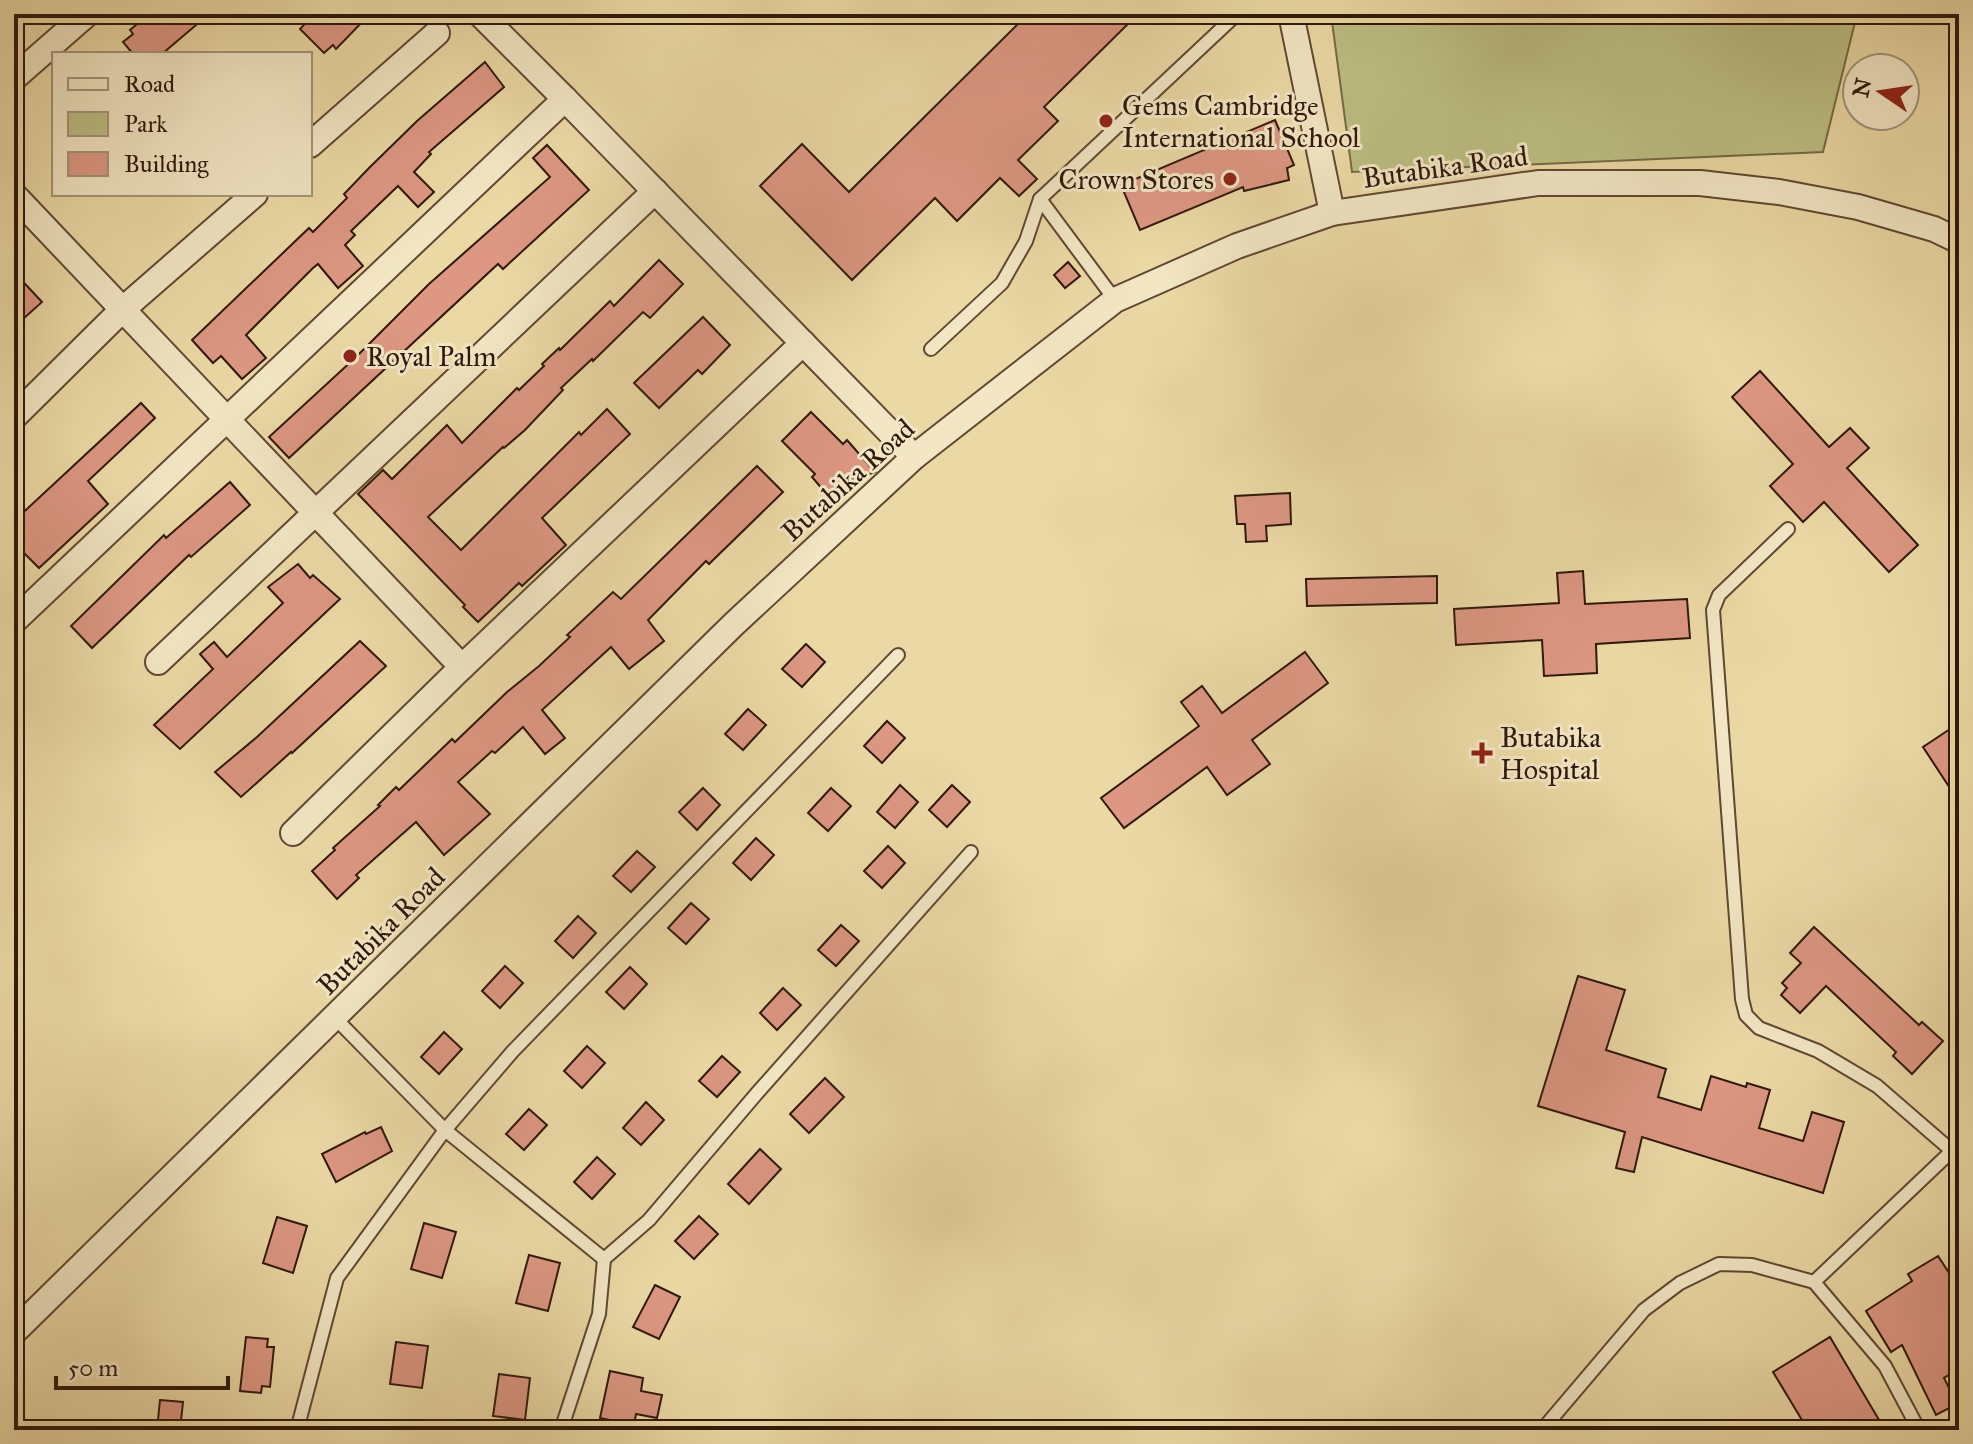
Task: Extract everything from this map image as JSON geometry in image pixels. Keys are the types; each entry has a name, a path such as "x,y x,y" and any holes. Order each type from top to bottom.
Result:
{"street":[{"path":"14,78 87,14"},
{"path":"480,14 914,457"},
{"path":"1291,14 1332,213"},
{"path":"312,143 437,33"},
{"path":"14,621 565,99"},
{"name":"Butabika Road","path":"14,1332 734,624 914,457 1115,300 1237,246 1332,213 1538,183 1700,183 1779,192 1858,207 1934,229 1959,241"},
{"path":"158,662 655,191"},
{"path":"14,195 462,667"},
{"path":"14,417 122,310 253,196"},
{"path":"293,833 462,667 803,343"}],"lane":[{"path":"931,349 1002,283 1026,241 1040,199 1237,14"},
{"path":"1040,199 1115,300"},
{"path":"1788,529 1719,595 1713,610 1742,999 1746,1015 1759,1028 1818,1051 1877,1086 1957,1151 1814,1282"},
{"path":"297,1430 337,1278 445,1130 513,1051 898,655"},
{"path":"561,1430 599,1314 604,1259 649,1220 971,852"},
{"path":"335,1018 445,1130 604,1259"},
{"path":"1542,1430 1644,1310 1680,1283 1719,1264 1752,1265 1814,1282 1885,1366 1919,1430"}],"green space":[{"path":"1331,14 1857,14 1848,52 1841,52 1841,79 1823,152 1352,172"}],"building":[{"path":"149,14 209,14 164,52 131,52 123,42 133,34 130,30"},
{"path":"314,14 370,14 336,49 333,45 324,53 300,29"},
{"path":"1028,14 1138,14 1044,107 1058,121 1018,160 1037,179 1019,196 1000,178 957,221 935,198 852,280 760,186 802,144 849,192"},
{"path":"485,62 504,87 429,152 431,154 414,172 434,192 418,207 398,186 351,231 355,235 345,245 363,266 338,288 318,264 313,268 246,335 266,358 242,379 221,356 213,363 192,340 309,228 313,232 347,198 344,194 369,168"},
{"path":"1275,120 1294,165 1287,168 1289,180 1244,191 1243,187 1140,230 1121,185"},
{"path":"547,145 589,190 503,269 498,264 289,458 269,437 429,284 550,177 533,158"},
{"path":"659,260 683,284 650,318 643,312 561,388 563,390 525,430 428,517 461,550 579,432 581,435 607,409 630,434 542,518 566,545 478,622 358,494 383,470 392,479 447,425 462,443 559,348 610,301 614,306"},
{"path":"1068,262 1080,276 1065,288 1054,275"},
{"path":"14,272 42,302 14,327"},
{"path":"703,317 730,345 702,374 698,370 659,408 634,383"},
{"path":"1760,371 1829,447 1850,428 1869,448 1847,468 1918,545 1889,572 1824,502 1803,522 1770,486 1793,464 1732,397"},
{"path":"141,403 155,418 88,481 108,504 39,568 14,543 14,521"},
{"path":"811,412 843,444 847,440 875,472 851,480 830,498 812,477 815,474 782,441"},
{"path":"757,466 783,492 709,564 706,561 648,620 664,641 629,669 611,647 542,710 565,738 545,754 523,727 458,782 490,814 444,855 416,822 356,875 359,878 337,899 312,871 335,850 333,848 380,806 396,787 399,790 452,739 455,742 539,666 613,592 621,599"},
{"path":"230,482 250,505 191,557 189,555 92,648 71,626 164,535 166,538"},
{"path":"1290,493 1291,524 1266,526 1267,541 1246,542 1245,524 1237,524 1235,496"},
{"path":"298,564 310,578 313,575 340,599 180,749 154,725 213,669 200,654 214,642 227,657 283,603 268,587"},
{"path":"1583,571 1585,604 1687,599 1690,638 1596,644 1597,673 1544,676 1542,640 1456,645 1454,609 1559,603 1557,573"},
{"path":"1437,576 1437,603 1307,606 1306,579"},
{"path":"360,641 386,666 241,797 215,772"},
{"path":"806,644 825,662 802,687 782,669"},
{"path":"1305,652 1328,683 1252,740 1270,764 1227,795 1207,767 1124,828 1101,798 1199,726 1181,702 1202,686 1222,713"},
{"path":"748,709 766,725 743,750 725,734"},
{"path":"887,721 905,738 882,763 864,746"},
{"path":"1959,723 1959,802 1923,747"},
{"path":"900,785 918,802 895,828 877,812"},
{"path":"952,785 970,802 947,827 929,810"},
{"path":"703,788 720,805 697,830 679,812"},
{"path":"831,788 851,806 828,831 808,813"},
{"path":"756,838 774,855 751,880 733,863"},
{"path":"888,846 905,863 882,888 864,871"},
{"path":"637,851 655,867 631,892 613,876"},
{"path":"691,903 709,919 686,944 668,928"},
{"path":"578,916 596,933 573,958 555,941"},
{"path":"841,925 859,941 836,966 818,950"},
{"path":"1814,927 1919,1025 1922,1022 1943,1041 1912,1074 1893,1056 1896,1052 1826,986 1800,1013 1781,995 1787,988 1782,983 1801,963 1790,953"},
{"path":"505,966 523,983 500,1008 482,991"},
{"path":"630,967 647,984 624,1009 606,992"},
{"path":"1578,976 1625,990 1606,1050 1666,1069 1658,1097 1701,1110 1711,1076 1746,1087 1747,1083 1770,1090 1759,1128 1803,1141 1812,1112 1844,1122 1823,1193 1642,1137 1634,1172 1616,1168 1625,1132 1538,1106"},
{"path":"783,988 801,1005 777,1030 760,1013"},
{"path":"444,1032 462,1049 439,1074 421,1057"},
{"path":"587,1046 605,1063 582,1088 564,1071"},
{"path":"722,1056 740,1072 717,1097 699,1081"},
{"path":"825,1078 844,1097 809,1133 790,1114"},
{"path":"646,1102 664,1120 641,1145 623,1128"},
{"path":"529,1109 547,1125 524,1150 506,1134"},
{"path":"381,1127 392,1151 336,1182 322,1154"},
{"path":"760,1149 781,1169 749,1204 728,1184"},
{"path":"597,1157 615,1174 592,1199 574,1182"},
{"path":"699,1216 718,1234 694,1259 675,1241"},
{"path":"277,1217 307,1226 293,1273 263,1263"},
{"path":"424,1223 456,1232 442,1278 411,1269"},
{"path":"529,1255 560,1263 548,1311 516,1303"},
{"path":"1938,1256 1959,1288 1959,1369 1944,1378 1957,1404 1936,1415 1902,1345 1891,1352 1866,1311 1912,1281 1908,1274"},
{"path":"655,1285 680,1297 659,1339 633,1327"},
{"path":"246,1337 268,1339 267,1347 274,1347 270,1387 262,1386 261,1393 240,1391"},
{"path":"1830,1337 1885,1430 1808,1430 1773,1372"},
{"path":"396,1342 428,1346 422,1388 390,1384"},
{"path":"610,1371 643,1378 641,1391 662,1395 657,1418 636,1414 634,1425 600,1418"},
{"path":"499,1374 530,1378 525,1420 493,1416"},
{"path":"160,1400 183,1402 180,1430 157,1430"}],"place":[{"name":"Gems Cambridge International School","path":"1106,121"},
{"name":"Crown Stores","path":"1230,179"},
{"name":"Royal Palm","path":"350,356"},
{"name":"Butabika Hospital","path":"1482,753"}]}
